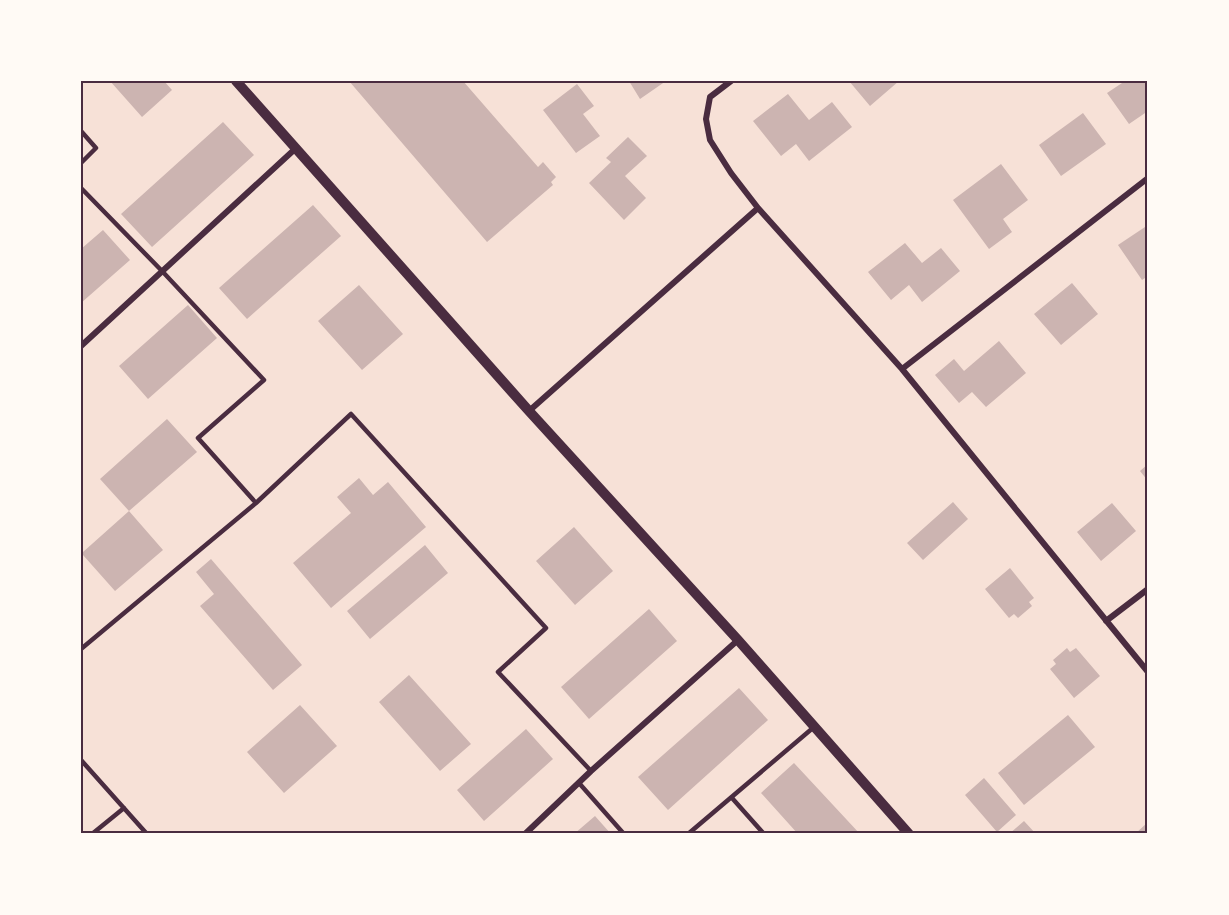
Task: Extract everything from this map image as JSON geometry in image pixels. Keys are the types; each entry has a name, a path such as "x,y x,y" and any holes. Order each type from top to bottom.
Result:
{"street":[{"path":"236,81 909,834"},
{"path":"731,81 710,97 706,118 710,140 731,173 758,208 902,369 1148,672"},
{"path":"81,346 295,149"},
{"path":"902,369 1148,178"},
{"path":"529,411 758,208"},
{"path":"1106,621 1148,589"},
{"path":"525,834 591,771 738,640"}],"lane":[{"path":"81,131 96,147 81,163"},
{"path":"81,188 264,380 198,438 256,503"},
{"path":"81,649 256,503 351,414 546,628 498,672 591,771"},
{"path":"688,834 814,727"},
{"path":"81,760 147,834"},
{"path":"579,783 624,834"},
{"path":"732,798 764,834"},
{"path":"93,834 123,808"}],"building":[{"path":"110,81 164,81 172,90 142,117"},
{"path":"349,81 463,81 538,167 543,162 556,177 551,182 553,185 487,242"},
{"path":"629,81 666,81 640,99"},
{"path":"849,81 899,81 870,106"},
{"path":"1125,81 1148,81 1148,111 1129,124 1107,93"},
{"path":"577,84 594,106 583,114 600,136 576,153 543,110"},
{"path":"788,94 809,120 832,102 852,127 809,161 796,144 781,156 753,121"},
{"path":"1083,113 1106,144 1061,176 1039,145"},
{"path":"223,122 254,155 152,247 121,214"},
{"path":"628,137 647,156 625,176 646,198 624,220 589,183 611,162 606,158"},
{"path":"1001,164 1028,200 1003,219 1012,232 989,249 953,200"},
{"path":"313,205 341,236 247,319 219,288"},
{"path":"1148,225 1148,276 1142,280 1118,245"},
{"path":"103,230 130,260 81,303 81,249"},
{"path":"905,243 922,263 941,248 960,271 922,302 909,285 891,300 868,272"},
{"path":"1072,283 1098,314 1061,345 1034,314"},
{"path":"359,285 403,334 362,370 318,321"},
{"path":"188,305 217,338 148,399 119,366"},
{"path":"999,341 1026,373 986,407 972,392 959,403 935,375 954,359 964,371"},
{"path":"167,419 197,452 129,511 100,479"},
{"path":"1148,464 1148,481 1140,471"},
{"path":"359,478 373,495 388,482 426,527 331,608 293,563 351,513 337,497"},
{"path":"953,502 968,519 923,560 907,543"},
{"path":"1112,503 1136,531 1101,561 1077,532"},
{"path":"129,511 163,550 115,591 83,555 81,556 81,550 83,552"},
{"path":"574,527 613,571 575,605 536,561"},
{"path":"425,545 448,573 370,639 347,611"},
{"path":"211,559 302,665 273,690 200,606 214,594 196,572"},
{"path":"1010,568 1034,598 1029,602 1032,606 1018,618 1014,614 1009,618 985,589"},
{"path":"649,609 677,641 589,719 561,687"},
{"path":"1067,648 1070,652 1076,648 1100,676 1074,698 1050,669 1056,664 1053,660"},
{"path":"409,675 471,744 440,771 379,702"},
{"path":"739,688 768,720 668,810 638,777"},
{"path":"300,705 337,746 284,793 247,752"},
{"path":"1068,715 1095,747 1024,805 998,773"},
{"path":"526,729 553,759 484,821 457,790"},
{"path":"794,763 860,834 798,834 761,793"},
{"path":"984,778 1016,815 997,832 965,795"},
{"path":"595,816 611,834 574,834"},
{"path":"1024,821 1036,834 1009,834"},
{"path":"1148,822 1148,834 1135,834"}]}
